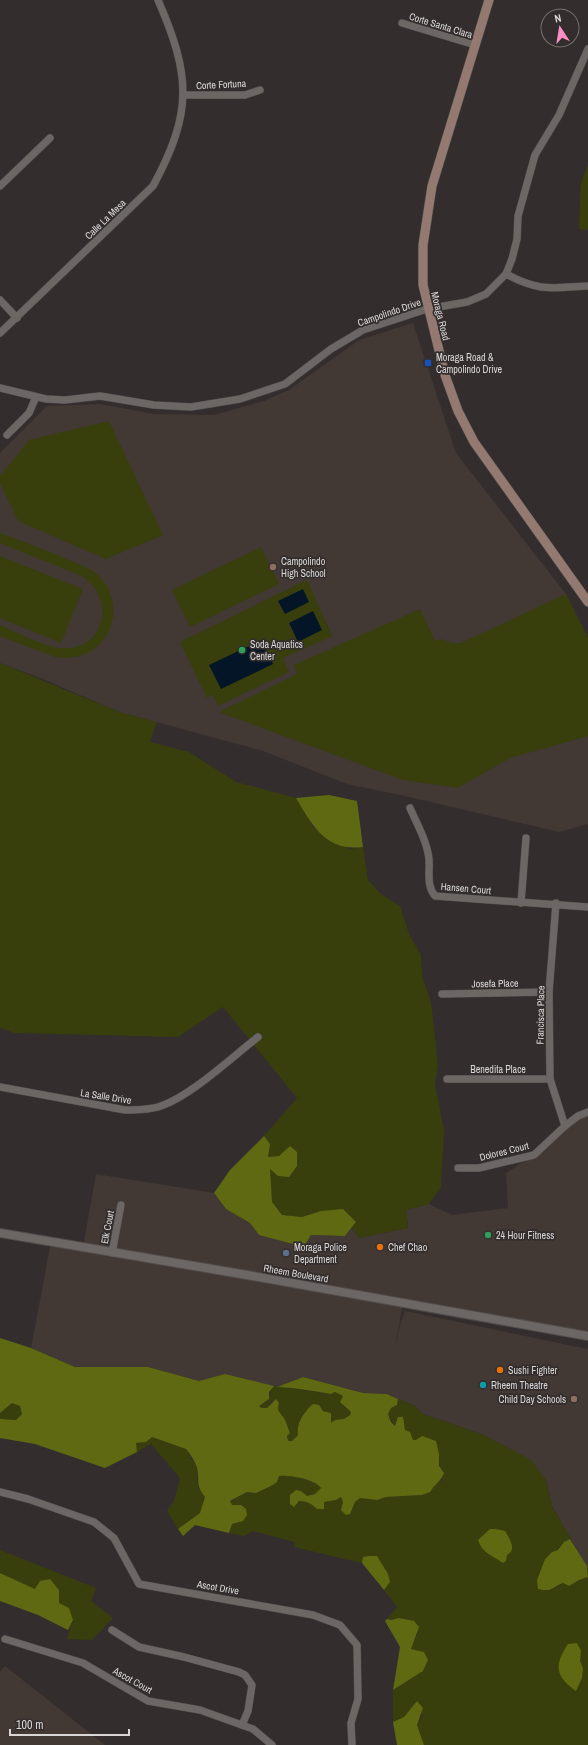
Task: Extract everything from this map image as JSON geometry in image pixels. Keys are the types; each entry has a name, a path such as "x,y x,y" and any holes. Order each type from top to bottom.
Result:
{"main road":[{"name":"Moraga Road","path":"489,0 440,153 428,206 424,245 423,286 427,309 445,375 458,411 474,442 588,602"}],"street":[{"path":"158,0 171,28 181,62 183,96"},
{"name":"Corte Santa Clara","path":"402,23 475,45"},
{"name":"Campolindo Drive","path":"0,388 36,397 65,400 100,396 154,405 191,407 240,399 285,384 332,349 363,330 427,309 475,300 486,294 506,274 512,259 517,239 518,216 535,155 559,115 588,49"},
{"name":"Corte Fortuna","path":"183,96 245,95 260,90"},
{"name":"Calle La Mesa","path":"0,333 153,186 166,162 176,138 182,117 183,96"},
{"path":"0,186 50,138"},
{"path":"506,274 534,287 551,289 588,286"},
{"path":"0,300 17,318"},
{"path":"7,435 29,413 36,397"},
{"name":"Hansen Court","path":"410,808 427,847 429,859 429,884 435,896 521,903 556,903 588,907"},
{"path":"521,903 526,838"},
{"name":"Francisca Place","path":"556,903 549,992 550,1079 565,1126"},
{"name":"Josefa Place","path":"442,994 549,992"},
{"name":"La Salle Drive","path":"0,1087 125,1110 140,1110 160,1107 182,1096 258,1037"},
{"name":"Benedita Place","path":"447,1079 550,1079"},
{"name":"Dolores Court","path":"458,1168 479,1168 534,1155 565,1126 578,1116 588,1112"},
{"name":"Elk Court","path":"112,1253 121,1204"},
{"name":"Rheem Boulevard","path":"0,1233 588,1336"},
{"name":"Ascot Drive","path":"0,1492 28,1499 94,1522 114,1538 139,1584 313,1615 340,1625 357,1645 358,1699 351,1723 352,1745"},
{"path":"112,1630 139,1647 184,1657 245,1675 252,1685 248,1710 242,1725"},
{"name":"Ascot Court","path":"5,1639 83,1663 148,1701 200,1710 242,1725 252,1730 272,1745"}],"shaded area":[{"name":"Campolindo High School","path":"413,323 456,453 566,594 588,638 588,824 559,832 347,784 263,751 119,712 43,679 0,663 0,453 47,406 100,404 154,414 214,415 264,401 289,390 359,340"},
{"path":"588,1112 588,1336 403,1303 395,1347 405,1311 588,1349 588,1569 552,1506 546,1480 484,1435 423,1414 415,1406 387,1394 363,1393 303,1377 277,1387 225,1374 199,1381 148,1367 75,1367 31,1348 51,1242 83,1247 96,1174 214,1193 226,1209 250,1223 259,1235 304,1247 311,1235 345,1236 352,1228 359,1238 408,1228 406,1210 429,1204 452,1215 508,1208 506,1173 534,1155 565,1126"},
{"path":"5,1666 105,1745 0,1745 0,1672"}],"green space":[{"path":"588,165 588,230 579,229 581,183"},
{"path":"109,421 163,535 106,559 18,521 0,483 0,476 29,440"},
{"path":"0,533 84,567 98,575 104,582 112,598 112,623 104,639 94,649 88,653 76,657 62,658 55,657 0,636 0,625 25,637 54,647 70,648 83,644 93,637 99,627 102,616 102,604 98,593 90,583 79,575 0,543"},
{"path":"261,547 279,584 190,627 172,590"},
{"path":"0,556 83,589 61,643 0,618"},
{"name":"Soda Aquatics Center","path":"307,580 332,636 283,658 289,672 218,706 213,695 207,698 180,642"},
{"path":"566,594 588,638 588,736 510,758 458,788 403,780 219,712 297,674 294,665 420,609 435,641 441,639 452,643 461,643"},
{"path":"0,663 119,712 157,722 150,742 189,752 236,782 296,798 313,827 350,849 363,847 368,880 381,894 400,906 409,934 421,955 422,976 431,1002 438,1066 435,1084 444,1130 441,1187 429,1204 406,1210 408,1228 359,1238 352,1228 356,1222 321,1211 302,1217 282,1215 272,1202 270,1186 270,1168 279,1156 268,1157 270,1144 264,1136 297,1098 223,1007 178,1037 15,1033 0,1028"},
{"path":"329,795 357,801 363,847 350,847 330,841 315,827 296,798"},
{"path":"264,1136 270,1144 268,1157 279,1156 290,1146 297,1152 297,1166 289,1177 278,1176 270,1169 272,1202 282,1215 302,1217 321,1211 343,1209 356,1222 345,1236 311,1235 304,1247 259,1235 250,1223 226,1209 214,1193 230,1170"},
{"path":"0,1338 31,1348 75,1367 148,1367 199,1381 225,1374 274,1386 269,1392 269,1399 259,1406 262,1408 267,1408 276,1399 279,1403 279,1411 285,1420 290,1433 287,1436 288,1441 292,1441 298,1435 299,1422 313,1404 319,1405 323,1411 331,1413 331,1423 335,1420 344,1419 350,1415 351,1412 340,1402 343,1396 335,1392 331,1394 277,1387 303,1377 363,1393 387,1394 398,1399 397,1405 391,1408 388,1414 391,1422 395,1426 398,1417 403,1417 405,1430 410,1432 413,1440 416,1440 422,1436 436,1441 439,1454 439,1466 444,1473 430,1492 422,1495 386,1497 377,1500 360,1498 355,1502 350,1514 346,1515 341,1510 343,1502 341,1497 336,1500 324,1502 324,1509 317,1509 309,1503 302,1501 299,1501 294,1507 290,1504 290,1495 296,1490 301,1491 307,1496 315,1494 321,1488 313,1482 302,1478 279,1476 277,1482 271,1486 256,1493 247,1492 230,1501 232,1505 241,1505 246,1509 247,1515 243,1521 232,1524 229,1533 195,1525 183,1536 178,1529 200,1513 205,1497 199,1486 196,1465 186,1449 152,1437 146,1442 136,1443 137,1452 105,1468 35,1444 0,1438 0,1419 16,1420 22,1414 20,1406 12,1403 0,1413"},
{"path":"274,1386 331,1394 335,1392 343,1396 343,1406 351,1412 350,1415 344,1419 331,1423 327,1413 313,1404 299,1422 298,1435 292,1441 288,1441 287,1436 290,1433 272,1400 267,1408 262,1408 259,1406 266,1402 270,1396 271,1388"},
{"path":"398,1399 415,1406 423,1414 484,1435 531,1460 546,1480 552,1507 571,1538 564,1542 558,1550 552,1552 545,1559 537,1580 547,1591 563,1583 569,1586 588,1577 588,1745 424,1745 417,1725 422,1716 417,1701 404,1717 393,1722 393,1690 423,1671 428,1660 424,1652 411,1649 412,1643 417,1635 414,1621 399,1618 391,1620 387,1619 397,1607 384,1590 390,1582 363,1557 362,1563 294,1547 295,1542 253,1531 244,1536 229,1533 232,1524 243,1521 241,1505 232,1505 230,1502 247,1492 256,1493 271,1486 279,1476 302,1478 318,1485 321,1488 315,1494 307,1496 301,1491 294,1506 299,1501 302,1501 309,1503 317,1509 324,1509 324,1502 336,1500 341,1497 343,1502 341,1510 354,1507 355,1502 360,1498 377,1500 386,1497 422,1495 430,1492 434,1485 442,1480 436,1441 413,1440 405,1430 404,1424 395,1426 388,1414 391,1408 397,1405"},
{"path":"12,1403 20,1405 22,1414 16,1420 0,1419 0,1413"},
{"path":"152,1437 186,1449 197,1468 197,1483 199,1490 205,1497 205,1503 200,1513 178,1529 167,1511 174,1501 180,1478 151,1444 137,1452 135,1443 146,1442"},
{"path":"490,1529 505,1531 512,1544 512,1550 507,1555 506,1561 503,1563 485,1551 478,1540"},
{"path":"570,1539 587,1566 588,1577 569,1586 563,1583 549,1590 538,1589 537,1580 545,1559 552,1552 558,1550 564,1542"},
{"path":"0,1550 96,1588 91,1601 113,1618 92,1640 67,1639 73,1620 58,1603 59,1590 50,1579 35,1589 0,1573"},
{"path":"377,1556 388,1574 390,1582 384,1590 362,1563 363,1557"},
{"path":"0,1573 35,1589 40,1581 50,1579 59,1590 59,1603 69,1608 73,1620 68,1630 38,1615 0,1601"},
{"path":"399,1618 414,1621 419,1627 411,1649 424,1652 428,1660 423,1671 393,1690 400,1647 385,1621 387,1619 391,1620"},
{"path":"577,1643 581,1651 580,1661 583,1668 582,1678 576,1691 564,1680 559,1670 559,1664 563,1651 568,1644"},
{"path":"417,1701 423,1708 417,1725 424,1745 397,1745 393,1722 404,1717"}],"water":[{"path":"303,589 309,602 285,614 278,601"},
{"path":"313,611 322,630 298,642 289,623"},
{"path":"262,640 273,664 221,689 209,665"}],"place":[{"name":"Moraga Road & Campolindo Drive","path":"428,363"},
{"name":"Campolindo High School","path":"273,567"},
{"name":"Soda Aquatics Center","path":"242,650"},
{"name":"24 Hour Fitness","path":"488,1235"},
{"name":"Chef Chao","path":"380,1247"},
{"name":"Moraga Police Department","path":"286,1253"},
{"name":"Sushi Fighter","path":"500,1370"},
{"name":"Rheem Theatre","path":"483,1385"},
{"name":"Child Day Schools","path":"574,1399"}]}
